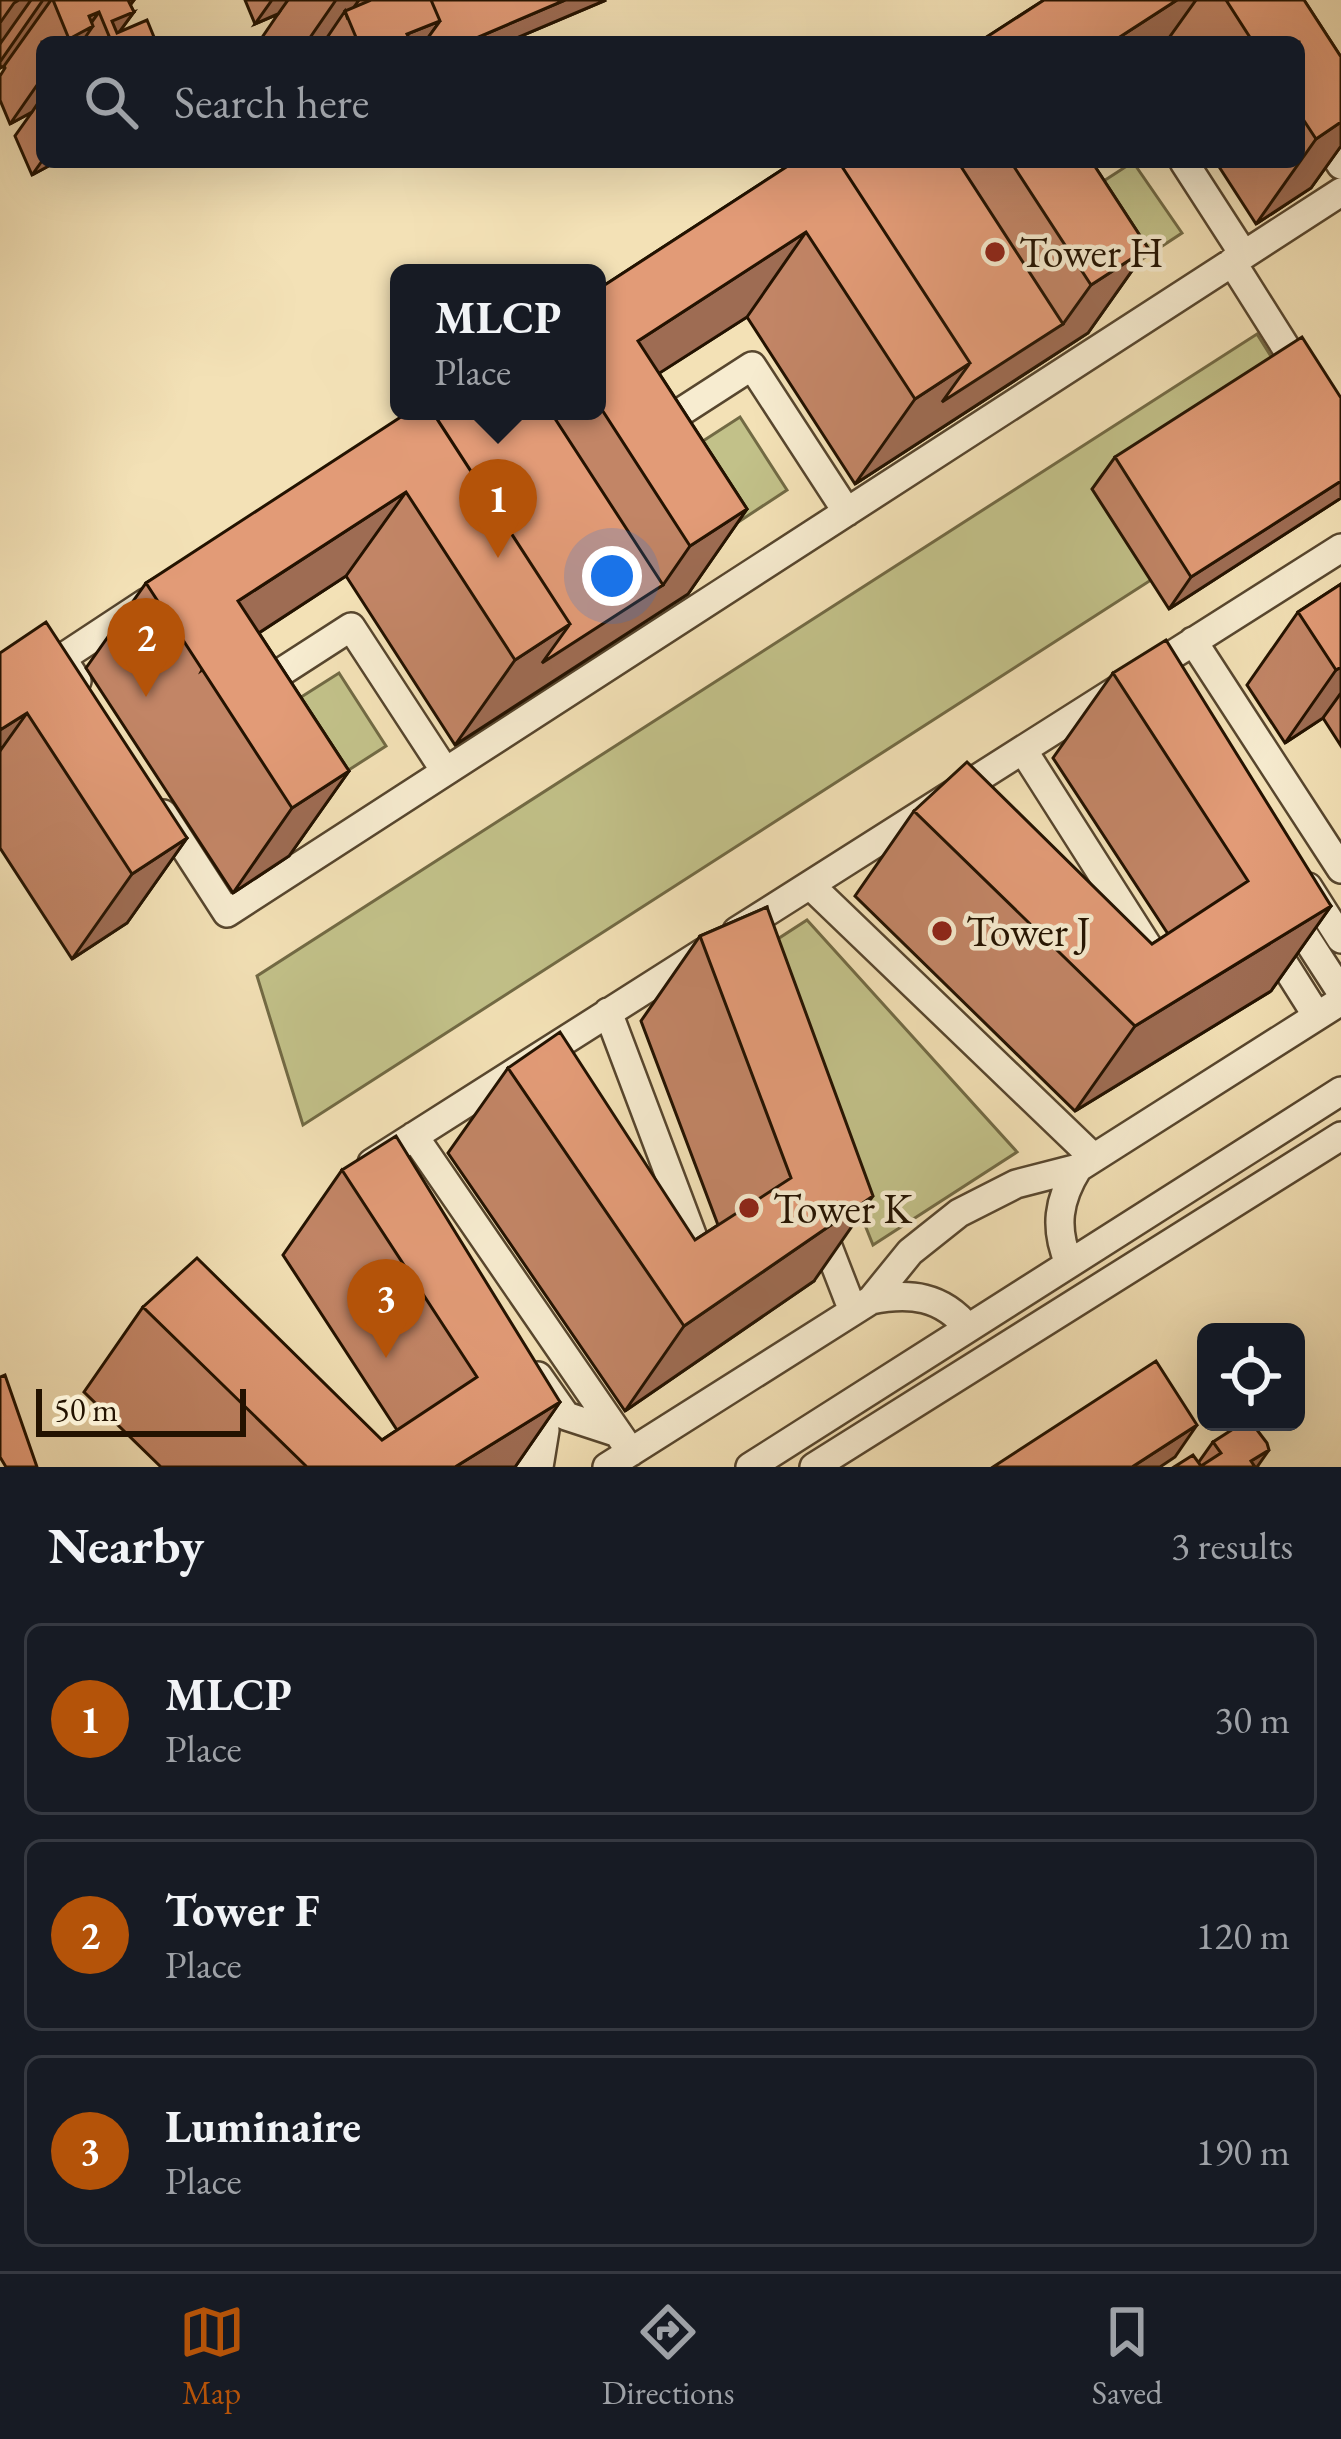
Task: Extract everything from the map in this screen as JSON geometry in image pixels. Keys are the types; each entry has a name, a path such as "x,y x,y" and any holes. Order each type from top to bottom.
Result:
{"street":[{"path":"1305,109 1341,165"},
{"path":"1187,168 1341,435"},
{"path":"151,795 226,913 308,847 445,771 710,587 847,512 1107,330 1238,259 1341,192"},
{"path":"640,439 752,366 847,512"},
{"path":"348,1178 414,1136 504,1092 608,1012 714,959 810,885 921,827 1023,750 1118,703 1193,641 1341,548"},
{"path":"87,697 62,658 162,593"},
{"path":"239,700 351,627 445,771"},
{"path":"1193,641 1341,869"},
{"path":"1023,750 1154,956 1124,975"},
{"path":"1294,866 1341,939"},
{"path":"1270,882 1333,1003"},
{"path":"810,885 1086,1163"},
{"path":"1253,915 1333,1003"},
{"path":"619,1451 862,1306 910,1252 959,1213 1016,1184 1086,1163 1333,1003"},
{"path":"608,1012 698,1248 650,1279"},
{"path":"750,1467 1341,1090"},
{"path":"414,1136 619,1451"},
{"path":"814,1467 1341,1136"},
{"path":"1070,1263 1060,1238 1062,1195 1086,1163"},
{"path":"811,1204 862,1306"},
{"path":"862,1306 907,1296 937,1300 968,1328"},
{"path":"520,1348 558,1409 575,1420 597,1424 619,1451"},
{"path":"515,1379 545,1430 535,1467"},
{"path":"494,1409 535,1467"}],"shaded area":[{"path":"1124,168 1137,168 1182,233 1109,281 1062,208"},
{"path":"1257,334 1279,369 1151,580 303,1125 257,976"},
{"path":"740,417 787,490 714,538 666,465"},
{"path":"339,673 386,746 313,793 265,720"},
{"path":"807,920 1017,1152 873,1245 756,953"}],"building":[{"path":"53,0 128,0 134,12 112,21 117,33 147,20 154,36 109,36 99,12 89,16 93,26 68,36"},
{"path":"371,0 431,0 440,21 408,36 355,36 345,11"},
{"path":"431,0 565,0 481,36 429,36 440,21"},
{"path":"1044,0 1177,0 1121,36 988,36"},
{"path":"1226,0 1304,0 1341,57 1341,122 1316,139 1305,122 1305,36 1249,36"},
{"path":"785,168 843,168 970,363 915,399 806,232 638,341 747,509 690,546 606,416 606,284"},
{"path":"843,168 962,168 1063,324 942,402 970,363"},
{"path":"1015,168 1096,168 1148,248 1091,285"},
{"path":"1302,337 1341,398 1341,481 1191,577 1115,457"},
{"path":"396,420 438,420 570,624 515,660 406,492 238,601 349,771 292,808 146,583"},
{"path":"438,420 556,420 663,585 542,663 570,624"},
{"path":"1341,584 1341,667 1336,670 1298,612"},
{"path":"46,622 187,838 132,874 27,713 0,730 0,653"},
{"path":"1166,640 1331,906 1135,1026 914,811 967,762 1152,944 1248,881 1113,673"},
{"path":"767,907 873,1196 684,1326 508,1068 560,1032 695,1240 791,1178 700,936"},
{"path":"396,1136 560,1402 455,1467 307,1467 143,1307 197,1258 382,1440 477,1377 342,1170"},
{"path":"1156,1361 1197,1425 1132,1467 993,1467"},
{"path":"5,1375 37,1467 6,1467 0,1457 0,1377"},
{"path":"1230,1431 1258,1431 1269,1450 1251,1461 1255,1467 1174,1467 1193,1455 1201,1466 1221,1453 1213,1442"}],"place":[{"name":"Tower H","path":"995,252"},
{"name":"MLCP","path":"498,558"},
{"name":"Tower F","path":"146,697"},
{"name":"Tower J","path":"942,931"},
{"name":"Tower K","path":"749,1208"},
{"name":"Luminaire","path":"386,1358"}]}
